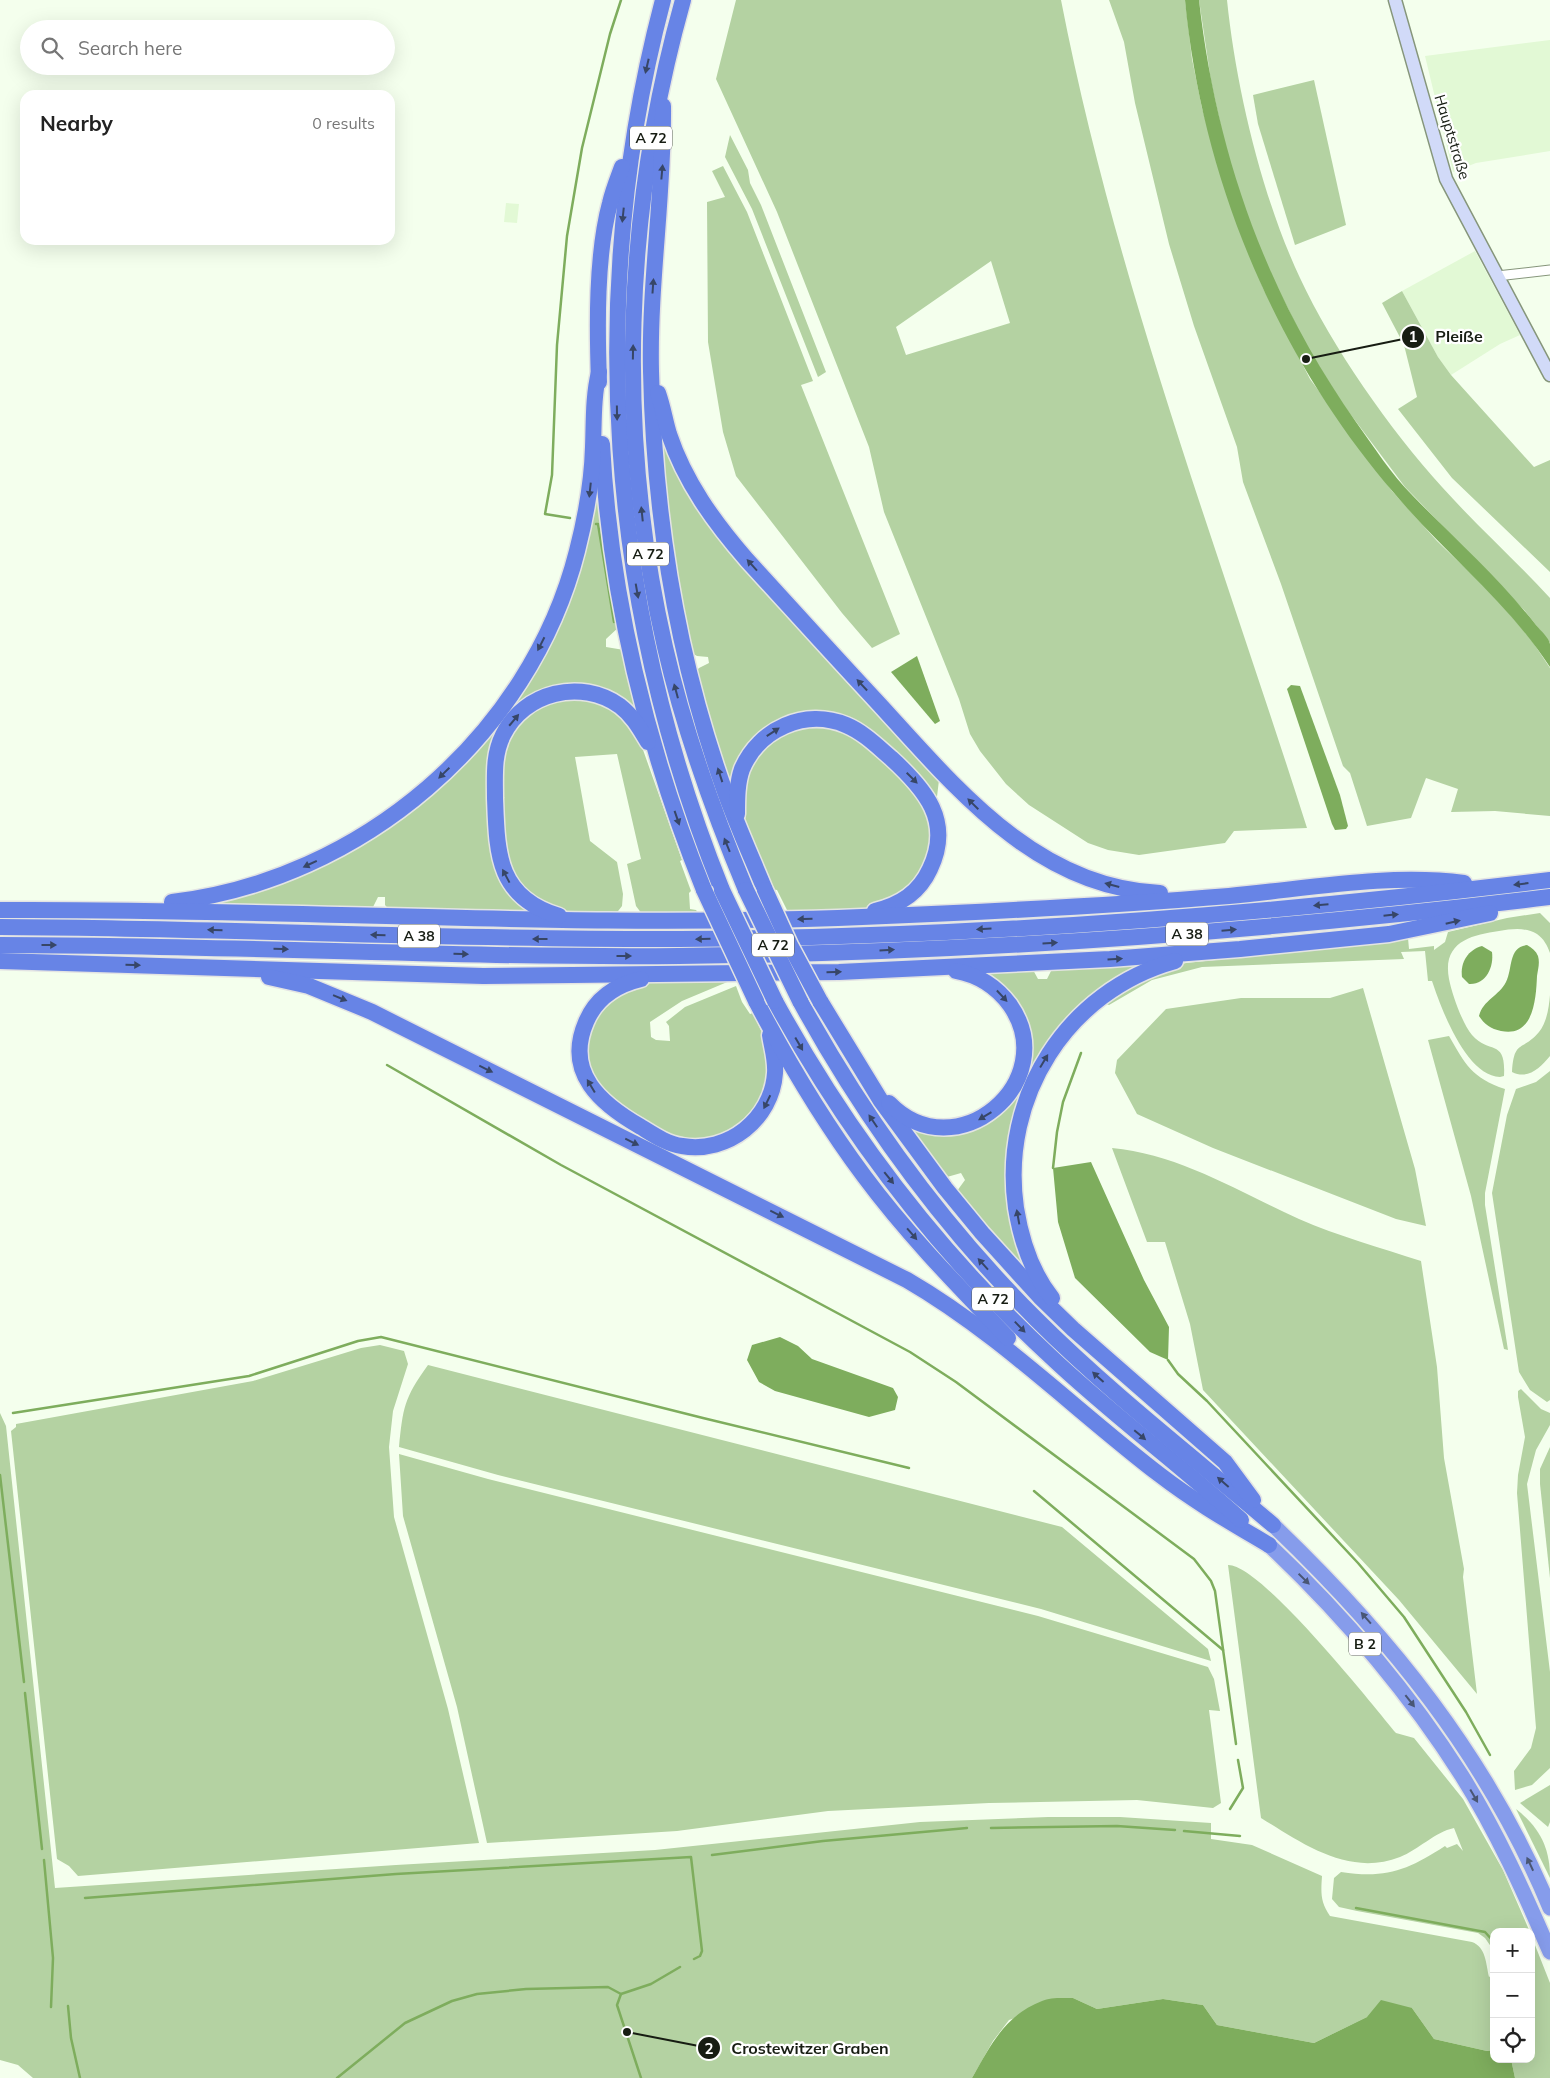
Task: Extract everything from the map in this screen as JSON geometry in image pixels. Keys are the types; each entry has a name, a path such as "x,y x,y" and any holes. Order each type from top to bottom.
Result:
{"highway":[{"name":"A 72","path":"663,0 646,68 634,132 620,248 617,309 617,422 627,527 648,649 675,760 722,890 775,1001 811,1065 864,1146 968,1272 1059,1365 1269,1545"},
{"name":"A 72","path":"683,0 663,72 648,157 637,254 633,366 638,477 654,594 676,689 723,833 746,890 800,1001 831,1055 876,1126 922,1191 977,1258 1086,1367 1273,1525"},
{"path":"663,72 664,152 652,294 651,370 658,502 674,608 686,664 710,744 737,821 765,890 790,945 868,1083 904,1134 982,1232 1040,1297 1107,1359 1225,1462 1273,1525"},
{"path":"634,132 610,202 606,226 600,281 599,372 602,446 618,585 637,680 656,754 704,890 756,1002 813,1102 865,1177 949,1276 1049,1381"},
{"path":"651,370 676,454 695,492 719,526 747,560 894,721 986,816 1040,856 1098,881 1155,893 1230,896"},
{"path":"71,910 184,901 235,891 285,875 332,854 377,827 418,796 457,761 492,720 523,676 549,628 569,579 588,500 593,447 595,390 599,372"},
{"path":"573,920 543,911 527,901 513,887 502,869 497,849 495,772 497,751 504,732 523,710 539,699 568,691 589,693 609,700 627,712 656,754"},
{"path":"737,821 738,790 742,770 751,753 772,732 800,720 819,719 838,722 863,734 904,770 926,794 937,822 938,843 929,872 912,893 888,907 854,917"},
{"path":"0,910 235,911 573,920 854,917 1230,896 1415,879 1491,887"},
{"name":"A 38","path":"0,927 516,938 682,939 839,936 1071,925 1194,916 1550,880"},
{"path":"0,961 473,976 680,975 926,968 1110,959 1228,950 1421,929 1482,915 1542,898"},
{"name":"A 38","path":"0,945 212,946 506,955 681,956 839,953 1069,942 1196,933 1389,916 1542,898"},
{"path":"1107,1359 1050,1296 1026,1248 1017,1213 1013,1177 1015,1141 1023,1105 1046,1057 1066,1029 1091,1004 1120,984 1151,968 1228,950"},
{"path":"176,966 294,982 332,995 372,1012 900,1276 966,1317 1049,1381 1168,1481 1196,1502 1269,1545"},
{"path":"868,1083 905,1116 932,1126 951,1128 973,1122 991,1112 1006,1098 1017,1080 1022,1060 1023,1040 1018,1020 1008,1002 993,987 976,976 956,971 926,968"},
{"path":"680,975 633,981 607,994 588,1016 580,1044 584,1073 599,1098 626,1118 658,1137 682,1146 712,1146 739,1134 755,1121 767,1104 775,1074 775,1063 766,1020"},
{"name":"B 2","path":"1273,1525 1360,1612 1410,1672 1450,1725 1522,1848 1550,1908"},
{"name":"B 2","path":"1269,1545 1307,1581 1372,1652 1443,1747 1463,1778 1506,1855 1550,1952"}],"main road":[{"name":"Hauptstraße","path":"1395,0 1446,179 1550,375"}],"street":[{"path":"1497,276 1550,270"}],"shaded area":[{"path":"736,0 1061,0 1084,106 1110,210 1140,314 1205,520 1307,828 1234,831 1225,843 1139,855 1108,850 1088,843 1029,805 1006,784 980,751 970,734 959,699 884,512 869,447 777,212 716,79","holes":["991,261 1010,323 906,355 896,327"]},
{"path":"1109,0 1185,0 1192,59 1202,108 1226,192 1263,288 1310,379 1392,491 1437,541 1496,598 1532,641 1550,668 1550,816 1495,811 1451,812 1458,789 1426,778 1411,818 1367,826 1350,773 1343,766 1281,584 1243,482 1237,447 1194,326 1169,244 1135,103 1124,42"},
{"path":"1185,0 1199,0 1207,57 1218,113 1233,168 1250,221 1296,324 1324,374 1397,479 1492,575 1546,637 1550,644 1550,667 1515,620 1413,515 1352,440 1314,383 1280,324 1252,263 1227,199 1208,134 1194,67"},
{"path":"1199,0 1227,0 1244,105 1263,178 1286,246 1328,332 1383,414 1422,464 1455,501 1550,598 1550,643 1525,611 1405,487 1342,403 1307,347 1264,260 1246,214 1226,150 1211,81"},
{"path":"1550,40 1550,151 1476,163 1453,172 1425,56"},
{"path":"1314,80 1346,225 1295,245 1258,124 1253,95"},
{"path":"730,135 748,170 750,183 761,205 826,372 818,377 752,209 725,157"},
{"path":"723,166 747,212 813,381 801,385 900,634 872,648 842,613 736,476 723,432 708,342 707,202 725,197 712,171"},
{"path":"506,203 519,204 517,223 504,222"},
{"path":"1475,251 1520,335 1500,344 1451,375 1438,357 1402,291"},
{"path":"1402,291 1438,357 1451,375 1534,467 1550,460 1550,572 1452,478 1398,409 1417,397 1404,345 1382,303"},
{"path":"660,432 681,481 714,532 939,780 936,805 870,735 785,717 763,729 730,789 694,674 699,668 709,663 708,657 697,656 690,652 674,582"},
{"path":"597,485 620,626 606,639 606,647 624,650 641,720 588,688 512,714 491,834 536,915 392,913 385,905 385,897 378,897 372,909 205,906 262,889 342,854 514,699"},
{"path":"917,656 940,721 935,724 891,672"},
{"path":"1291,685 1300,686 1340,795 1348,826 1346,829 1335,830 1332,824 1287,689"},
{"path":"564,696 596,700 611,708 623,719 638,740 682,860 680,861 691,891 689,893 690,909 696,910 699,914 642,914 636,906 627,864 641,859 617,754 575,757 590,841 617,862 623,894 622,906 615,915 571,914 550,910 517,886 500,826 504,744 533,708"},
{"path":"813,724 845,731 861,741 916,792 929,818 931,846 921,872 907,890 873,908 788,912 777,890 771,889 743,816 745,773 773,738"},
{"path":"1540,913 1550,923 1550,953 1545,942 1537,934 1528,930 1514,929 1469,938 1454,949 1450,956 1448,966 1449,979 1461,1016 1472,1035 1500,1052 1504,1064 1504,1076 1500,1077 1488,1074 1476,1065 1457,1039 1432,981 1428,981 1425,951 1401,952 1404,959 1202,967 1152,980 1109,1005 1101,1002 1163,969 1186,963 1324,949 1408,938 1409,949 1434,946 1434,950 1445,942 1448,932 1507,918"},
{"path":"1527,945 1536,953 1539,961 1536,995 1531,1014 1527,1022 1512,1032 1494,1029 1488,1026 1479,1016 1487,1002 1506,982 1514,954 1521,947"},
{"path":"1482,946 1492,952 1490,969 1480,982 1469,984 1462,977 1462,966 1466,957 1473,950"},
{"path":"1167,957 1086,1003 1010,1140 1035,1282 957,1191 965,1180 961,1173 947,1177 908,1125 993,1117 1028,1042 977,972 1032,968 1038,979 1047,979 1054,965"},
{"path":"732,980 682,1001 650,1022 651,1037 656,1040 670,1041 669,1026 666,1022 685,1007 736,986 742,1002 750,1014 753,1013 765,1039 770,1077 759,1107 728,1135 688,1141 667,1135 601,1092 587,1062 589,1028 606,1001 646,982"},
{"path":"1363,988 1415,1169 1426,1226 1396,1219 1213,1148 1137,1114 1115,1073 1117,1060 1166,1009 1241,998 1330,998"},
{"path":"1550,995 1550,1056 1533,1072 1523,1075 1512,1072 1517,1050 1533,1038 1544,1024"},
{"path":"1449,1036 1465,1062 1477,1075 1505,1089 1485,1193 1485,1205 1508,1350 1504,1349 1471,1196 1428,1040"},
{"path":"1550,1071 1550,1400 1547,1402 1530,1390 1519,1372 1492,1193 1507,1115 1516,1089 1536,1082"},
{"path":"1112,1148 1137,1152 1185,1166 1299,1219 1360,1242 1421,1261 1437,1367 1444,1458 1464,1569 1463,1577 1477,1694 1399,1600 1203,1390 1190,1324 1165,1242 1147,1242"},
{"path":"1091,1162 1144,1280 1169,1327 1168,1360 1150,1352 1075,1278 1058,1222 1053,1168"},
{"path":"780,1337 798,1346 812,1359 893,1388 898,1397 895,1410 869,1417 775,1391 759,1382 747,1360 752,1345"},
{"path":"380,1345 404,1351 408,1364 393,1411 389,1447 394,1517 448,1709 479,1843 78,1876 69,1866 57,1859 11,1431 16,1427 16,1424 253,1381 361,1348"},
{"path":"428,1365 1062,1527 1208,1649 1211,1661 1041,1609 498,1475 399,1447 402,1422 409,1395"},
{"path":"1521,1389 1541,1409 1550,1413 1550,1425 1536,1450 1527,1484 1550,1672 1550,1768 1532,1785 1515,1790 1514,1771 1531,1748 1536,1728 1517,1493 1518,1475 1525,1437 1518,1397 1518,1391"},
{"path":"0,1413 6,1426 55,1888 655,1850 920,1822 1048,1817 1120,1817 1211,1823 1211,1839 1252,1845 1322,1876 1322,1897 1324,1906 1330,1916 1472,1942 1477,1944 1483,1952 1490,1976 1490,2051 1487,2051 1434,2039 1412,2008 1367,2017 1314,2043 1217,2025 1203,2005 1163,1999 1097,2009 1073,1998 1009,2020 993,2041 972,2078 33,2078 18,2065 0,2060"},
{"path":"1550,1447 1550,1578 1540,1469"},
{"path":"399,1454 488,1479 1038,1616 1208,1667 1214,1679 1220,1711 1209,1710 1221,1803 1213,1808 1137,1800 989,1803 828,1811 677,1831 487,1843 457,1707 403,1516"},
{"path":"1228,1565 1244,1571 1265,1587 1315,1638 1396,1733 1414,1738 1463,1799 1503,1870 1528,1928 1490,1928 1490,1945 1478,1933 1339,1907 1332,1899 1334,1878 1341,1872 1371,1874 1396,1871 1408,1867 1445,1846 1447,1848 1457,1844 1463,1851 1454,1828 1440,1833 1400,1857 1381,1862 1363,1863 1327,1855 1293,1838 1261,1818"},
{"path":"1550,1785 1550,1822 1548,1827 1520,1803"},
{"path":"1516,1809 1531,1824 1542,1839 1548,1857 1550,1878"},
{"path":"1535,1945 1550,1983 1550,2078 1515,2078 1512,2063 1535,2063"},
{"path":"1073,1998 1097,2009 1163,1999 1203,2005 1217,2025 1314,2043 1367,2017 1381,2000 1412,2008 1434,2039 1490,2051 1490,2063 1512,2063 1515,2078 972,2078 992,2043 1008,2023 1029,2007 1045,2000"}],"waterway":[{"path":"570,518 545,514 552,475 557,345 567,236 582,148 610,34 621,0"},
{"path":"596,524 598,524 614,622"},
{"path":"1053,1168 1063,1102 1081,1053"},
{"path":"387,1065 561,1165 910,1352 956,1382 1194,1559 1211,1581 1215,1591 1236,1744"},
{"path":"13,1413 249,1376 358,1341 381,1337 909,1468"},
{"path":"1168,1360 1178,1374 1207,1401 1358,1563 1404,1617 1466,1712 1490,1755"},
{"path":"0,1475 24,1682"},
{"path":"1034,1491 1223,1650"},
{"path":"25,1693 42,1849"},
{"path":"1230,1809 1243,1788 1238,1760"},
{"path":"991,1828 1117,1826 1175,1830"},
{"path":"712,1855 823,1841 967,1828"},
{"path":"1184,1831 1240,1836"},
{"path":"85,1898 396,1874 691,1857 702,1951 700,1956 694,1959"},
{"path":"44,1860 53,1958 51,2007"},
{"path":"1356,1908 1485,1932 1490,1938"},
{"path":"337,2078 405,2023 452,2001 477,1994 526,1989 608,1987 621,1994 651,1984 680,1967"},
{"path":"621,1994 617,2005 641,2078"},
{"path":"68,2006 71,2038 80,2078"}],"place":[{"name":"Pleiße","path":"1306,359"},
{"name":"Crostewitzer Graben","path":"627,2032"}]}
